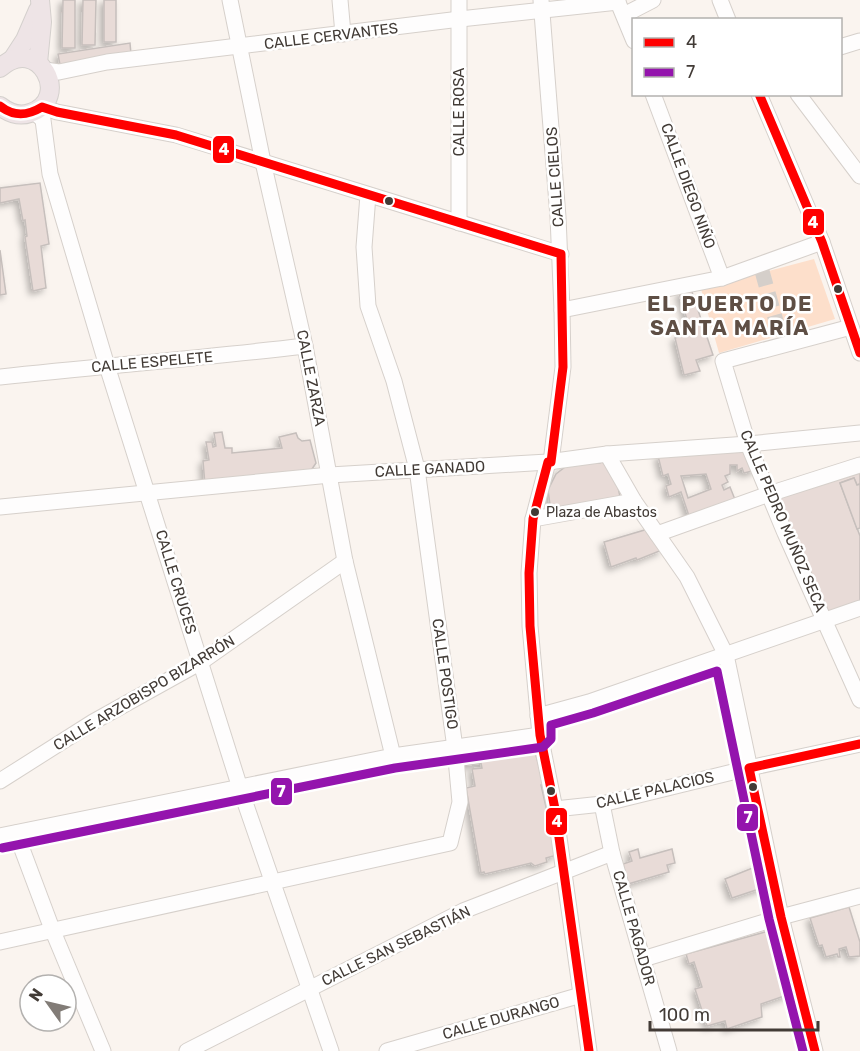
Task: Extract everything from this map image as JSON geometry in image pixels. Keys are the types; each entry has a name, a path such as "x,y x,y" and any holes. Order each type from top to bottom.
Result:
{"main road":[{"path":"6,64 25,40 40,3"},
{"path":"40,3 41,67"},
{"path":"0,106 15,114 24,115 38,109 47,98 50,89 49,79 41,67 30,59 6,64"}],"street":[{"name":"CALLE ZARZA","path":"230,0 263,162 305,346 345,561 393,756"},
{"path":"340,0 343,34"},
{"name":"CALLE ROSA","path":"459,0 459,223"},
{"path":"632,38 620,6 653,0"},
{"path":"720,0 727,18"},
{"name":"CALLE CERVANTES","path":"41,67 58,72 107,62 460,19 542,6 620,6"},
{"name":"CALLE CIELOS","path":"542,6 561,254 563,367 550,462 533,519 529,573 530,626 540,735 555,809 589,1051"},
{"path":"842,46 860,41"},
{"name":"CALLE DIEGO NIÑO","path":"654,96 722,278"},
{"path":"760,96 822,242 860,353"},
{"path":"800,96 860,176"},
{"path":"38,109 176,135 561,254"},
{"name":"CALLE CRUCES","path":"38,109 43,120 50,174 107,366 240,788 331,1051"},
{"name":"CALLE POSTIGO","path":"0,942 450,843 460,802 455,748 417,469 393,381 368,306 364,247 368,195"},
{"path":"562,310 722,278 822,242"},
{"path":"762,271 792,261 799,250"},
{"name":"CALLE PEDRO MUÑOZ SECA","path":"851,327 723,361 748,444 860,700"},
{"path":"781,339 814,330 830,333"},
{"name":"CALLE ESPELETE","path":"0,377 206,358 305,346"},
{"name":"CALLE GANADO","path":"0,507 330,476 550,462 607,454 860,433"},
{"path":"607,454 634,501 687,577 726,655 781,917 815,1051"},
{"path":"657,534 769,494 860,465"},
{"path":"533,519 634,501"},
{"name":"CALLE ARZOBISPO BIZARRÓN","path":"1,779 93,722 201,662 345,561"},
{"path":"538,716 589,702 860,608"},
{"path":"0,836 393,756 540,735"},
{"name":"CALLE PALACIOS","path":"555,809 602,804 860,744"},
{"name":"CALLE PAGADOR","path":"602,804 612,853 669,1051"},
{"path":"16,833 52,929 104,1051"},
{"name":"CALLE SAN SEBASTIÁN","path":"187,1051 463,911 612,853"},
{"path":"643,959 781,917 860,896"},
{"name":"CALLE DURANGO","path":"397,1050 581,996"}],"shaded area":[{"path":"814,259 835,319 719,353 701,289"}],"building":[{"path":"63,0 75,0 75,48 62,48"},
{"path":"83,0 96,0 95,45 82,45"},
{"path":"104,0 116,0 116,42 104,42"},
{"path":"130,43 131,54 60,65 58,54"},
{"path":"40,183 49,244 41,246 46,288 33,291 25,237 27,236 25,220 23,221 19,199 0,203 0,188"},
{"path":"0,250 6,294 0,295"},
{"path":"691,289 713,355 696,360 700,371 684,375 675,338 691,333 679,293"},
{"path":"222,432 225,448 232,448 232,453 282,448 279,437 296,433 302,441 310,440 316,463 308,475 205,485 203,461 209,460 206,442 212,442 213,447 216,446 214,433"},
{"path":"748,449 756,470 744,473 742,468 737,471 737,465 730,465 730,474 725,476 728,482 722,485 724,490 730,487 736,502 690,519 681,492 669,497 666,486 671,484 668,474 663,476 658,456","holes":["706,474 711,489 688,498 681,476"]},
{"path":"601,460 616,478 621,501 551,512 548,490 556,474 569,464 600,463"},
{"path":"860,468 860,484 857,485 854,478 840,483 860,536 860,602 826,613 776,495"},
{"path":"854,478 857,485 860,484 860,528 857,529 840,483"},
{"path":"648,529 662,550 611,567 604,542"},
{"path":"532,741 544,784 541,785 557,855 546,858 547,862 535,866 531,863 481,873 466,788 475,786 472,769 482,768 481,763 460,766 458,752"},
{"path":"638,849 640,858 672,849 675,863 667,865 669,872 628,884 623,864 632,861 629,852"},
{"path":"760,865 765,887 732,898 725,879"},
{"path":"849,907 860,942 860,956 849,957 846,947 839,949 840,957 837,954 826,957 822,945 819,946 810,918"},
{"path":"776,929 790,994 761,1004 762,1017 727,1029 725,1021 707,1026 695,989 702,987 694,962 689,964 686,954"}],"tunnel":[{"path":"762,271 781,339"}],"transit line":[{"name":"4","path":"760,96 822,242 860,353"},
{"name":"4","path":"0,106 15,114 31,112 42,107 57,112 176,135 561,254 563,367 551,462 548,462 533,519 529,573 530,626 540,735 555,809 589,1051"},
{"name":"7","path":"2,848 395,768 543,747 551,739 551,725 717,671 769,919 803,1051"},
{"name":"4","path":"815,1051 781,917 749,768 860,744"}],"place":[{"name":"Plaza de Abastos","path":"535,512"}],"district":[{"name":"EL PUERTO DE SANTA MARÍA","path":"730,315"}]}
